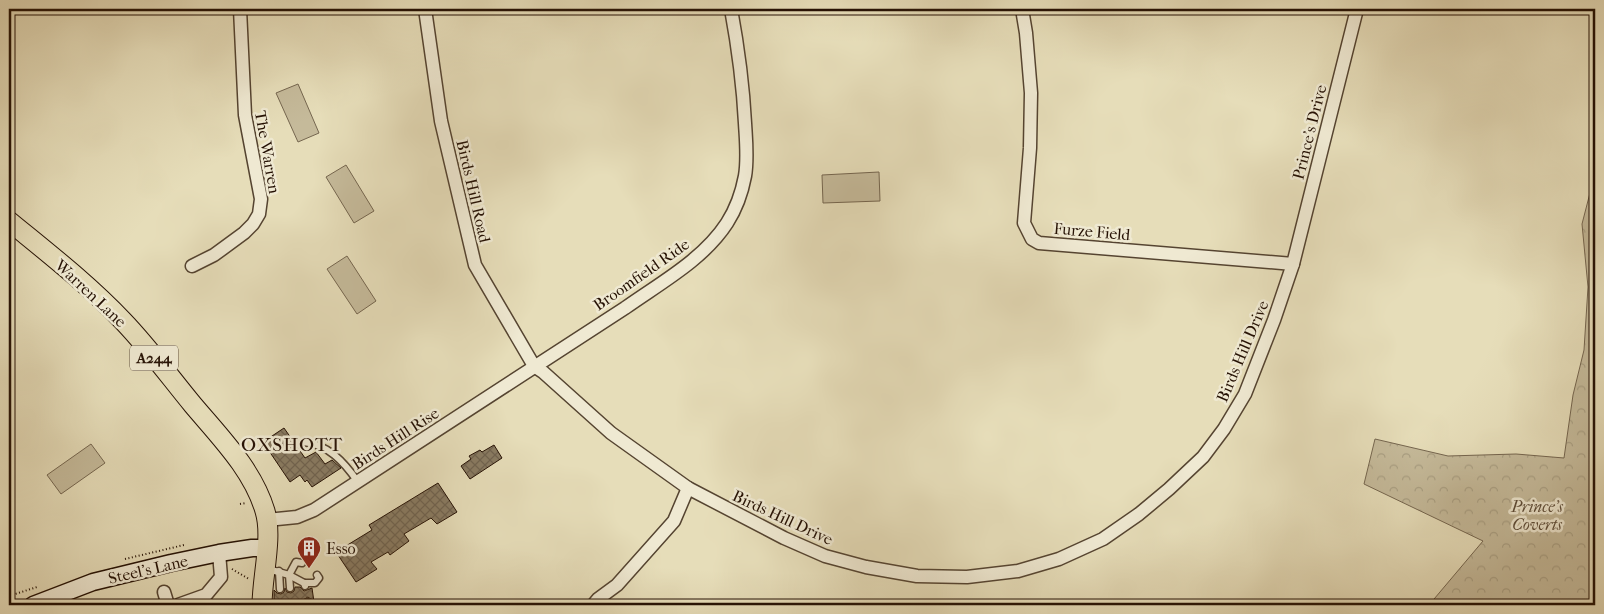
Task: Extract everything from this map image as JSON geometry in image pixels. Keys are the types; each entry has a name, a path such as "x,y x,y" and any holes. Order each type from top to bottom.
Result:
{"main road":[{"name":"Warren Lane","path":"9,221 81,281 123,322 237,457 262,504 267,520"},
{"name":"A244","path":"262,605 271,570 267,548 267,520"}],"street":[{"name":"The Warren","path":"192,266 214,255 244,233 259,214 261,199 244,115 240,9"},
{"name":"Birds Hill Road","path":"425,9 441,121 475,265 534,366"},
{"name":"Broomfield Ride","path":"534,366 671,276 704,250 727,223 738,202 745,176 747,151 742,79 731,9"},
{"name":"Furze Field","path":"1022,9 1031,93 1030,148 1024,223 1032,239 1039,243 1293,264"},
{"name":"Prince's Drive","path":"1293,264 1357,9"},
{"name":"Birds Hill Drive","path":"534,366 611,433 688,488 784,538 825,556 866,567 917,576 967,577 1018,571 1059,559 1103,539 1140,514 1203,457 1224,430 1245,394 1274,320 1293,264"},
{"name":"Birds Hill Rise","path":"267,520 289,519 306,514 534,366"},
{"path":"593,605 598,599 617,586 674,521 688,488"},
{"name":"Steel's Lane","path":"32,605 94,582 172,563 219,553 252,548 267,548"},
{"path":"178,605 206,595 221,577 219,553"},
{"path":"164,592 168,605"}],"lane":[{"path":"303,442 312,443 335,454 349,468 358,482"},
{"path":"290,588 289,575 296,562 302,563"},
{"path":"271,570 289,575 304,584 314,584 319,578 317,575"},
{"path":"271,570 280,589"}],"green space":[{"path":"298,84 319,133 298,142 276,93"},
{"path":"346,165 374,211 354,223 326,177"},
{"path":"879,172 880,201 823,203 822,175"},
{"name":"Prince's Coverts","path":"1595,181 1595,605 1429,605 1483,541 1364,484 1375,439 1448,456 1516,454 1564,458 1573,395 1584,350 1588,287 1582,224 1591,189"},
{"path":"347,256 376,301 357,314 327,269"},
{"path":"91,444 105,463 61,494 47,475"}],"building":[{"path":"284,428 305,458 316,452 325,464 332,460 341,468 312,487 300,475 290,482 263,442"},
{"path":"494,445 502,458 470,479 461,466 471,459 469,456 480,450 482,452"},
{"path":"438,483 457,512 437,524 431,518 404,534 409,541 390,555 388,552 371,562 377,569 356,582 336,552 372,530 369,525"},
{"path":"295,587 300,587 304,591 312,588 314,602 308,597 303,600 303,605 274,605 274,590 281,594 285,588 287,592 291,593"}],"place":[{"name":"Esso","path":"309,569"}],"district":[{"name":"OXSHOTT","path":"292,444"}]}
